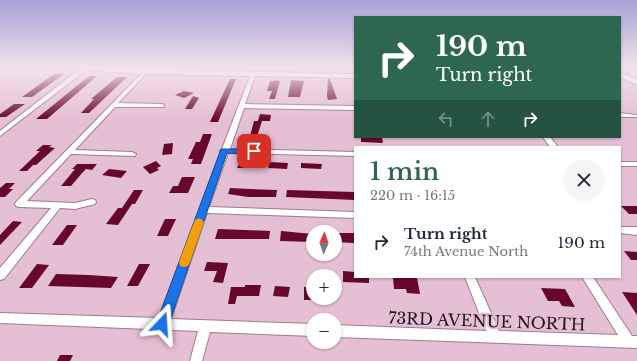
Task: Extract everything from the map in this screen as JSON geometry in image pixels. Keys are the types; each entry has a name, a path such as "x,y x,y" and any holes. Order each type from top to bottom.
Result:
{"street":[{"path":"0,134 63,85"},
{"path":"92,202 75,206 19,204 133,85"},
{"path":"162,324 249,85"},
{"path":"114,105 162,106"},
{"path":"242,106 354,108"},
{"path":"621,115 635,116"},
{"path":"547,138 553,146"},
{"path":"224,151 354,154"},
{"path":"69,152 132,154"},
{"path":"621,164 637,164"},
{"path":"0,276 58,206"},
{"path":"203,210 354,215"},
{"path":"621,229 637,231"},
{"path":"470,278 495,337"},
{"path":"588,278 633,342"},
{"path":"0,318 306,330"},
{"path":"196,361 206,325"},
{"name":"73RD AVENUE NORTH","path":"342,331 633,342"}],"building":[{"path":"39,85 49,85 32,97 22,97"},
{"path":"78,85 87,85 47,119 36,119"},
{"path":"108,85 119,85 89,113 81,113 94,99 91,99"},
{"path":"227,85 234,85 218,122 210,122"},
{"path":"269,85 279,85 275,99 269,99 272,91 267,91"},
{"path":"290,85 303,85 300,97 288,97"},
{"path":"328,85 332,85 337,99 328,100"},
{"path":"184,91 194,93 184,98 175,95"},
{"path":"193,96 199,98 192,109 185,109"},
{"path":"14,104 25,104 6,117 0,117 0,114"},
{"path":"260,114 271,115 270,121 262,121 256,140 249,140 254,121 258,121"},
{"path":"203,134 212,134 201,164 191,164 193,159 188,159 196,142 200,142"},
{"path":"361,138 382,138 383,143 361,142"},
{"path":"173,143 172,154 162,155 164,144"},
{"path":"43,145 52,145 49,147 55,148 27,171 19,171 40,151 36,151"},
{"path":"156,161 161,166 157,168 159,170 150,174 143,167"},
{"path":"240,162 257,162 255,168 237,168"},
{"path":"270,162 288,163 287,169 268,168"},
{"path":"301,163 322,164 321,169 301,168"},
{"path":"77,164 97,164 92,170 86,169 71,186 61,186 75,169 72,169"},
{"path":"109,169 127,171 121,178 102,175"},
{"path":"182,177 195,177 188,193 169,193 173,186 178,186"},
{"path":"6,183 15,183 9,189 13,189 5,197 0,197 0,188"},
{"path":"230,188 277,190 276,197 248,197 228,194"},
{"path":"134,190 143,190 135,204 132,204 118,225 106,224 118,208 122,208"},
{"path":"287,190 354,192 354,200 286,197"},
{"path":"621,206 637,206 637,214 629,214"},
{"path":"165,219 176,219 168,236 157,236"},
{"path":"13,221 22,222 0,245 0,235"},
{"path":"67,225 77,225 63,245 52,245"},
{"path":"218,229 270,231 269,239 215,239"},
{"path":"281,231 306,233 306,242 280,241"},
{"path":"342,233 354,233 354,243 342,242"},
{"path":"624,251 637,252 637,260 631,260"},
{"path":"207,262 228,263 223,283 213,282 217,271 204,271"},
{"path":"37,264 49,265 32,288 19,288"},
{"path":"139,264 150,264 138,286 127,286"},
{"path":"343,271 354,272 354,278 369,278 369,283 343,282"},
{"path":"56,274 118,277 111,288 48,286"},
{"path":"393,278 417,278 420,294 407,293 406,289 394,289"},
{"path":"245,285 261,285 259,296 237,296 235,304 228,304 231,287 245,287"},
{"path":"275,286 290,287 288,297 273,296"},
{"path":"304,287 306,287 306,300 304,300"},
{"path":"541,288 565,289 575,307 562,306 559,301 548,301"},
{"path":"622,292 637,293 637,315"},
{"path":"60,355 73,355 70,361 57,361"}],"slow traffic":[{"path":"184,262 199,222"}],"route":[{"path":"162,324 224,151 254,151"}]}
